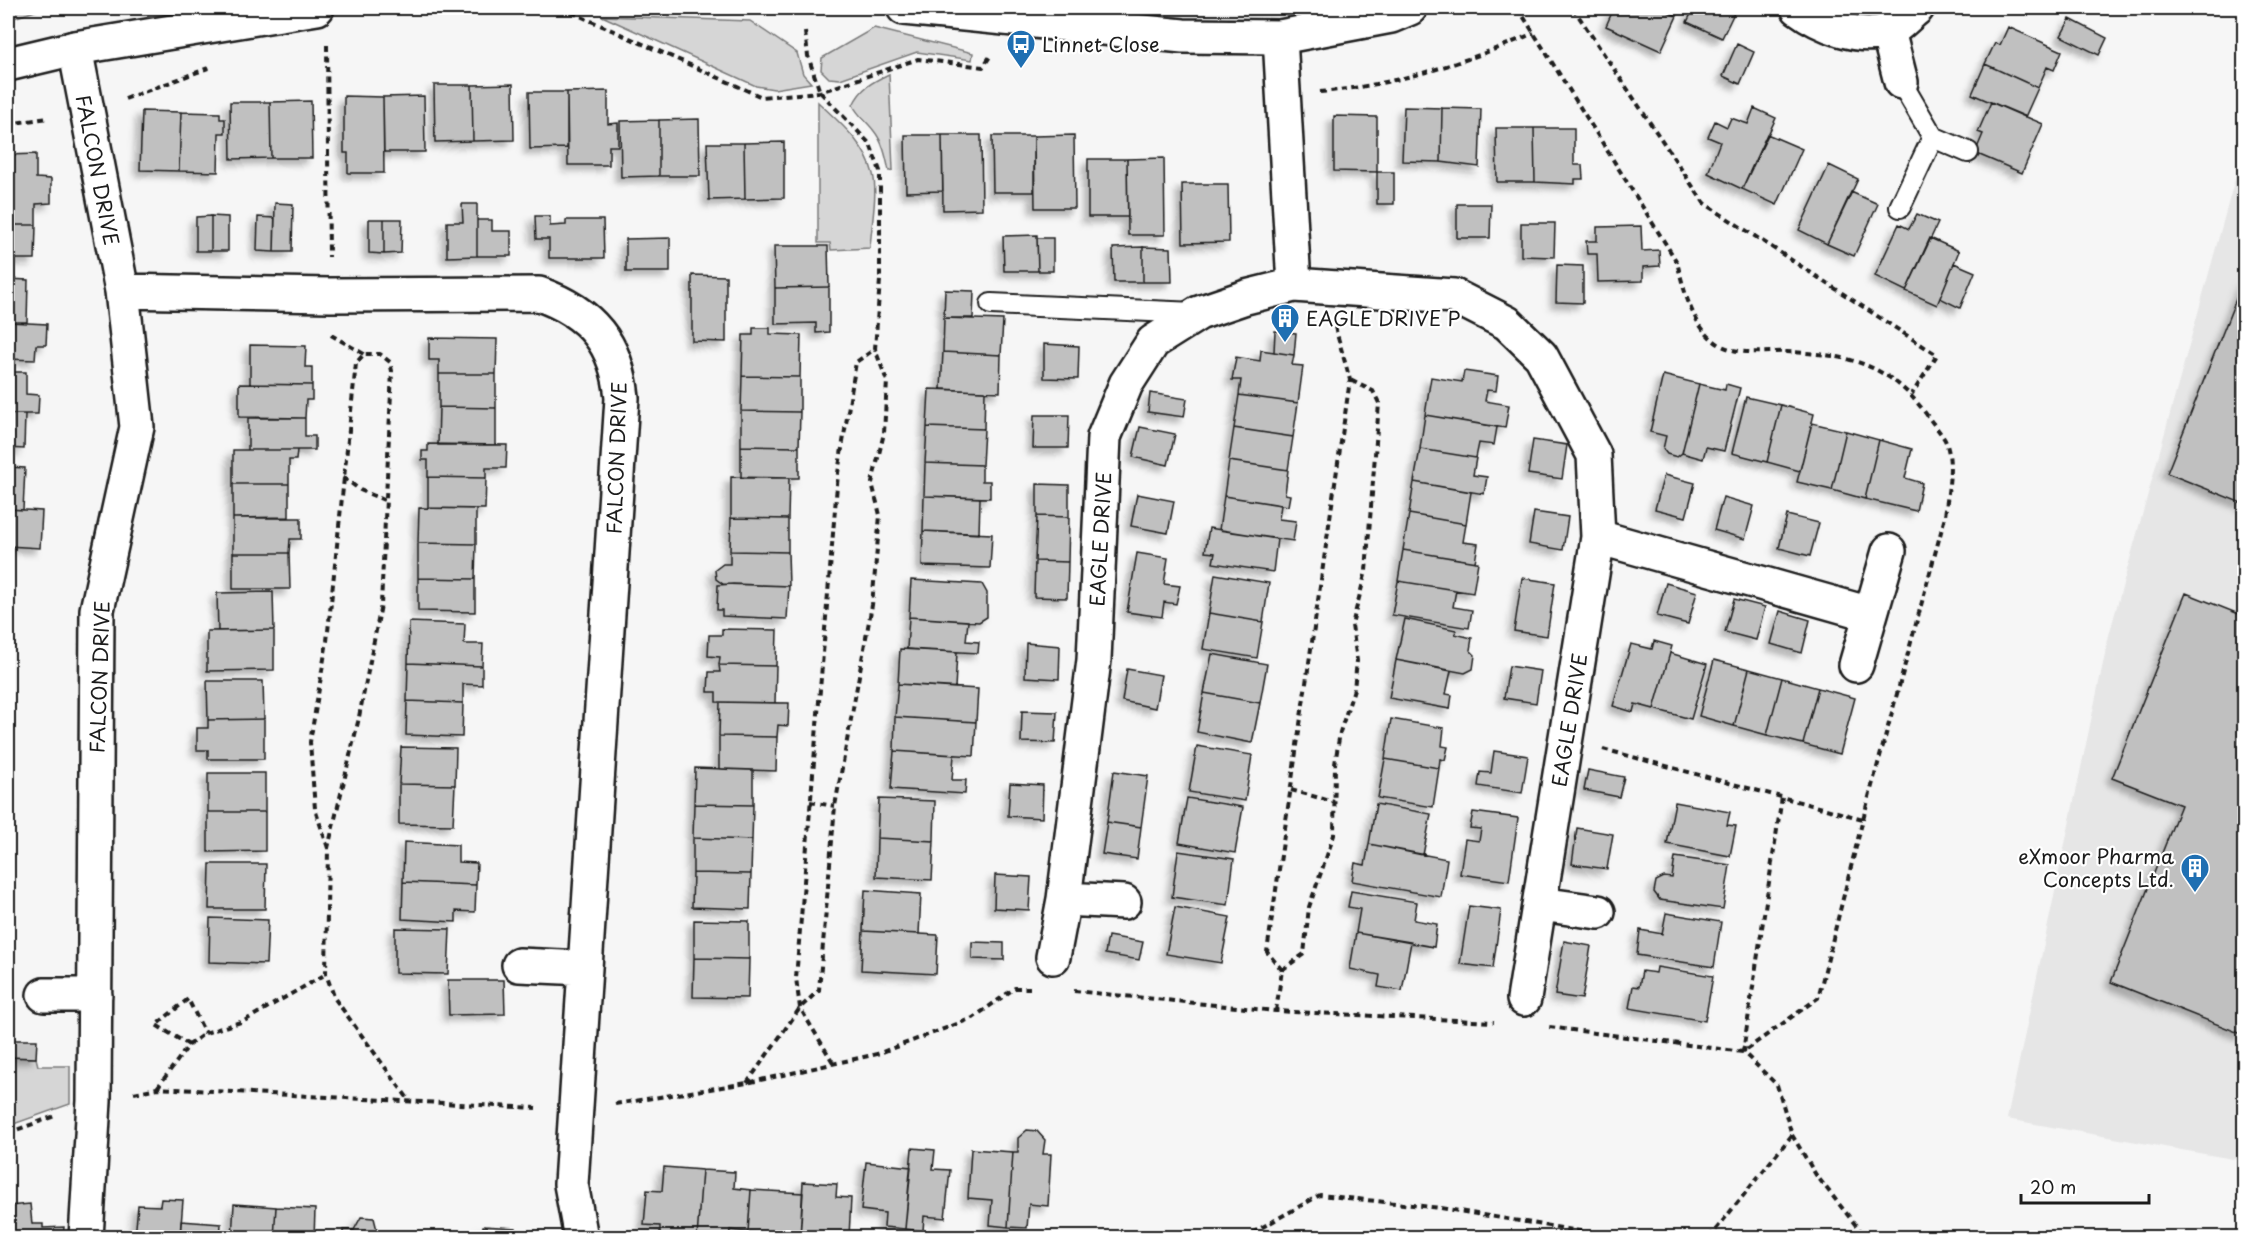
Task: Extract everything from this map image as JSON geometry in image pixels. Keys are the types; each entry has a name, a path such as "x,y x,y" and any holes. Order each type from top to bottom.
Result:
{"street":[{"path":"904,8 1028,15 1183,36 1280,37 1391,16 1410,8"},
{"path":"1798,8 1835,29 1859,32 1888,31 1917,8"},
{"path":"8,64 75,48 322,21"},
{"path":"1888,31 1901,82"},
{"path":"1280,37 1284,95 1308,286"},
{"name":"FALCON DRIVE","path":"75,48 122,291 137,427 98,610 94,1101 86,1238"},
{"name":"EAGLE DRIVE","path":"1053,957 1064,899 1094,660 1104,437 1125,384 1153,342 1199,313 1308,286 1454,296 1507,323 1541,356 1594,455 1598,537 1524,999"},
{"name":"FALCON DRIVE","path":"122,291 330,295 539,294 563,302 582,315 610,348 620,372 622,398 571,1184 581,1238"},
{"path":"1598,537 1870,614"},
{"path":"1857,665 1889,551"},
{"path":"1064,899 1124,903"},
{"path":"1540,904 1598,912"},
{"path":"519,965 584,968"},
{"path":"44,995 95,995"}],"lane":[{"path":"1901,82 1932,137 1968,152"},
{"path":"1900,207 1932,137"},
{"path":"990,304 1199,313"}],"path":[{"path":"562,8 762,97 820,92 918,59 983,68 1028,15"},
{"path":"1573,8 1704,203 1937,355 1912,394"},
{"path":"322,21 327,45 330,295 328,312 318,319 325,331 364,354 380,354 390,362 392,371 384,500 381,605 358,722 328,848 326,974 335,999 409,1101"},
{"path":"747,1083 801,1008 819,990 835,806 872,605 880,515 872,483 884,433 887,381 874,349 880,280 880,171 870,144 820,92 808,56 805,32"},
{"path":"1284,95 1354,89 1499,49 1534,33"},
{"path":"315,46 327,45"},
{"path":"8,124 87,113 222,63"},
{"path":"1282,970 1268,952 1350,380 1308,286"},
{"path":"834,1064 801,1008 796,978 838,473 856,362 874,349"},
{"path":"328,848 315,809 310,742 327,641 356,363 364,354"},
{"path":"1276,1011 1282,970 1304,954 1309,907 1334,835 1335,764 1340,732 1354,689 1357,661 1352,625 1365,571 1379,403 1373,391 1350,380"},
{"path":"343,477 360,490 384,500"},
{"path":"1567,739 1863,819"},
{"path":"1291,790 1334,802"},
{"path":"1782,797 1743,1052 1777,1085 1792,1135 1816,1175 1866,1238"},
{"path":"810,802 835,806"},
{"path":"157,1088 189,1045 206,1033 244,1021 326,974"},
{"path":"8,1133 94,1101 157,1088 575,1110 747,1083 877,1054 973,1018 1015,988 1035,988"},
{"path":"1068,990 1276,1011 1497,1022"},
{"path":"189,1045 156,1025 188,999 206,1033"},
{"path":"1709,1238 1792,1135"},
{"path":"1243,1238 1320,1195 1441,1208 1621,1238"}],"shaded area":[{"path":"8,8 44,8 8,20"},
{"path":"602,16 750,21 797,53 803,74 811,83 774,89 756,86"},
{"path":"874,28 973,53 972,60 917,52 840,79 829,78 821,70 822,58"},
{"path":"889,74 893,170 889,171 880,140 853,105 868,86"},
{"path":"818,102 858,143 873,174 875,191 870,248 831,250 830,243 818,243"},
{"path":"2244,146 2244,1161 2007,1119 2109,635"},
{"path":"8,1057 36,1058 38,1066 70,1066 70,1104 8,1126"}],"building":[{"path":"1614,8 1660,8 1677,16 1661,51 1606,26"},
{"path":"1660,8 1681,8 1677,16"},
{"path":"1694,8 1728,8 1735,11 1722,38 1687,22"},
{"path":"2070,19 2107,38 2099,55 2061,36"},
{"path":"2008,27 2062,51 2054,70 2047,67 2038,88 1985,64 1995,43 2000,45"},
{"path":"1737,44 1754,52 1740,84 1723,76"},
{"path":"1985,64 2038,88 2025,117 1972,94"},
{"path":"513,84 514,140 473,141 472,85"},
{"path":"434,85 472,85 473,141 435,142"},
{"path":"608,91 608,124 618,123 618,146 609,146 609,165 568,165 567,92"},
{"path":"529,92 567,92 567,148 530,149"},
{"path":"344,96 383,97 384,173 348,173 348,153 344,153"},
{"path":"424,96 425,152 384,152 383,97"},
{"path":"311,101 312,158 271,158 270,102"},
{"path":"230,102 270,102 271,158 231,159"},
{"path":"1991,102 2043,124 2022,173 1975,153 1983,134 1978,132"},
{"path":"1404,107 1442,108 1441,162 1402,161"},
{"path":"1442,108 1481,109 1479,167 1441,162"},
{"path":"1754,108 1776,118 1742,189 1708,173 1720,142 1708,137 1715,121 1727,127 1731,118 1748,124"},
{"path":"142,111 181,112 179,171 140,170"},
{"path":"181,112 220,113 220,119 225,119 225,133 219,133 218,172 179,171"},
{"path":"1334,116 1377,117 1377,172 1334,171"},
{"path":"699,119 700,176 659,176 659,120"},
{"path":"659,120 659,176 621,177 620,121"},
{"path":"1496,128 1534,128 1535,182 1497,182"},
{"path":"1534,128 1574,128 1574,165 1582,165 1583,179 1575,179 1575,184 1535,182"},
{"path":"1767,134 1802,149 1777,205 1742,189"},
{"path":"905,135 942,135 943,191 906,192"},
{"path":"942,135 981,135 982,209 943,210"},
{"path":"1074,135 1075,208 1035,208 1034,136"},
{"path":"992,136 1034,136 1034,192 993,192"},
{"path":"784,142 784,198 745,199 744,143"},
{"path":"707,143 744,143 745,199 709,200"},
{"path":"36,154 36,178 51,179 51,203 36,204 36,225 8,225 8,155"},
{"path":"1164,158 1165,235 1128,235 1127,159"},
{"path":"1088,159 1127,159 1128,217 1088,217"},
{"path":"1829,165 1858,179 1827,244 1799,230"},
{"path":"1377,172 1394,172 1394,204 1377,204"},
{"path":"1182,184 1228,184 1229,242 1183,243"},
{"path":"1851,192 1878,204 1854,256 1827,244"},
{"path":"275,203 293,204 292,252 274,252"},
{"path":"462,204 477,204 477,256 447,257 447,222 463,222"},
{"path":"1457,204 1491,204 1490,238 1457,238"},
{"path":"1917,214 1938,223 1906,291 1875,276 1899,224 1909,229"},
{"path":"211,216 228,217 228,251 211,251"},
{"path":"211,216 211,251 196,251 196,217"},
{"path":"535,216 550,216 550,226 566,225 566,220 603,220 604,258 549,258 549,239 536,239"},
{"path":"258,217 275,218 274,252 257,251"},
{"path":"369,219 384,219 384,254 369,253"},
{"path":"384,219 402,219 401,253 384,254"},
{"path":"477,220 492,220 492,231 511,231 511,256 477,256"},
{"path":"1521,223 1555,223 1554,257 1521,256"},
{"path":"8,225 36,225 35,259 8,259"},
{"path":"1641,226 1642,251 1659,250 1660,266 1643,267 1643,281 1598,282 1597,254 1587,254 1586,241 1597,241 1597,227"},
{"path":"1037,235 1038,271 1004,271 1003,236"},
{"path":"670,238 670,272 626,272 626,239"},
{"path":"1037,238 1053,238 1053,271 1038,271"},
{"path":"1930,238 1959,251 1937,305 1906,291"},
{"path":"774,246 828,246 829,287 775,288"},
{"path":"1143,247 1171,248 1172,282 1143,282"},
{"path":"1143,247 1143,282 1114,282 1113,248"},
{"path":"1954,263 1975,272 1960,308 1940,298"},
{"path":"1557,265 1583,266 1583,303 1556,302"},
{"path":"692,275 726,276 726,342 692,341"},
{"path":"8,279 28,280 27,322 8,322"},
{"path":"2244,279 2244,504 2167,473"},
{"path":"829,287 829,332 816,333 816,323 775,324 775,288"},
{"path":"945,290 974,291 973,318 944,318"},
{"path":"944,318 1003,320 1001,355 943,352"},
{"path":"8,322 47,324 46,345 36,345 35,360 8,359"},
{"path":"753,328 770,328 770,334 801,335 800,377 742,376 743,335 753,335"},
{"name":"EAGLE DRIVE P","path":"1275,331 1296,333 1294,355 1274,352"},
{"path":"429,338 497,339 496,374 439,374 439,360 429,360"},
{"path":"1044,344 1079,346 1078,379 1044,378"},
{"path":"250,345 306,346 305,367 312,367 312,385 250,384"},
{"path":"1261,350 1294,355 1292,365 1303,366 1298,403 1239,395 1241,380 1232,380 1236,357 1260,361"},
{"path":"943,352 1001,355 1000,392 941,389"},
{"path":"1464,371 1498,376 1496,391 1487,390 1485,401 1509,405 1505,428 1425,415 1431,377 1462,382"},
{"path":"8,372 26,372 26,394 39,395 38,414 8,414"},
{"path":"439,374 496,374 496,408 439,407"},
{"path":"1663,375 1699,384 1682,453 1677,457 1667,454 1663,449 1666,436 1650,432"},
{"path":"742,376 800,377 800,412 741,411"},
{"path":"239,384 312,385 312,400 306,400 305,418 239,417"},
{"path":"1699,384 1725,390 1726,384 1740,388 1724,451 1706,447 1703,459 1682,453"},
{"path":"929,389 985,391 984,429 927,427"},
{"path":"1150,393 1187,399 1184,417 1148,412"},
{"path":"1239,395 1298,403 1293,437 1234,428"},
{"path":"1746,397 1781,405 1767,462 1732,453"},
{"path":"1781,405 1814,414 1800,471 1767,462"},
{"path":"439,407 496,408 496,445 438,445"},
{"path":"741,411 800,412 799,447 741,446"},
{"path":"8,414 25,414 24,449 8,448"},
{"path":"1034,415 1069,415 1068,448 1033,448"},
{"path":"1425,415 1497,427 1494,445 1479,443 1476,458 1420,449"},
{"path":"248,418 305,418 305,436 315,436 315,450 248,450"},
{"path":"1812,423 1846,431 1832,490 1797,482"},
{"path":"927,427 984,429 982,465 925,463"},
{"path":"1140,427 1175,434 1168,465 1133,457"},
{"path":"1234,428 1293,437 1288,470 1229,461"},
{"path":"1846,431 1879,440 1865,499 1832,490"},
{"path":"1533,440 1567,445 1562,479 1528,474"},
{"path":"1879,440 1912,449 1905,478 1922,483 1916,511 1865,499"},
{"path":"428,444 507,445 506,468 486,468 486,478 428,477 428,460 422,460 422,451 428,451"},
{"path":"741,446 799,447 799,478 741,478"},
{"path":"1420,449 1476,458 1473,475 1487,477 1484,494 1414,482"},
{"path":"233,450 297,450 296,460 289,460 289,484 233,484"},
{"path":"1229,461 1288,470 1285,494 1290,495 1288,506 1224,496"},
{"path":"925,463 982,465 982,481 990,481 990,498 924,496"},
{"path":"8,467 25,468 23,510 8,509"},
{"path":"1664,475 1695,483 1686,517 1655,509"},
{"path":"428,477 486,478 485,509 428,508"},
{"path":"731,477 789,478 788,519 731,518"},
{"path":"1414,482 1471,492 1466,524 1409,514"},
{"path":"233,484 289,484 289,517 233,518"},
{"path":"1037,484 1069,485 1069,517 1037,516"},
{"path":"1137,494 1174,501 1168,533 1131,526"},
{"path":"924,496 980,498 979,534 923,531"},
{"path":"1224,496 1281,505 1279,519 1296,521 1293,541 1219,530"},
{"path":"1723,497 1754,506 1745,539 1714,530"},
{"path":"419,508 476,509 476,544 418,543"},
{"path":"8,509 42,511 40,548 8,546"},
{"path":"1534,512 1568,517 1563,550 1529,544"},
{"path":"1409,514 1466,524 1463,542 1478,544 1475,562 1403,550"},
{"path":"1787,515 1819,523 1810,556 1779,548"},
{"path":"1037,516 1069,517 1068,562 1035,561"},
{"path":"233,518 301,518 301,539 290,539 289,553 233,553"},
{"path":"731,518 788,519 788,552 730,551"},
{"path":"1209,528 1277,539 1273,572 1213,563 1215,553 1205,552"},
{"path":"923,531 992,534 990,568 922,566"},
{"path":"418,543 476,544 475,579 418,578"},
{"path":"1403,550 1478,562 1473,593 1398,581"},
{"path":"730,551 788,552 789,586 723,584 716,579 715,570 723,564 730,564"},
{"path":"233,553 289,553 290,589 233,589"},
{"path":"1137,553 1168,558 1164,584 1180,586 1176,604 1164,602 1162,617 1127,612"},
{"path":"1035,561 1068,562 1067,598 1034,597"},
{"path":"1215,574 1269,583 1263,622 1209,613"},
{"path":"418,578 475,579 475,612 418,611"},
{"path":"1522,578 1555,583 1547,636 1514,631"},
{"path":"911,580 982,584 987,593 987,617 979,622 909,617"},
{"path":"1398,581 1456,590 1453,607 1472,610 1469,628 1392,615"},
{"path":"1666,583 1697,592 1688,624 1657,616"},
{"path":"718,585 789,586 787,619 722,616 722,610 717,610"},
{"path":"273,592 274,630 218,631 217,593"},
{"name":"eXmoor Pharma Concepts Ltd.","path":"2186,593 2244,616 2244,1035 2111,982 2181,805 2112,778"},
{"path":"1734,599 1765,607 1756,640 1725,632"},
{"path":"1780,611 1810,620 1802,653 1771,644"},
{"path":"1209,613 1263,622 1257,658 1203,649"},
{"path":"909,617 968,621 966,641 979,642 978,653 907,649"},
{"path":"1405,619 1456,630 1455,634 1472,638 1470,650 1475,655 1473,669 1465,673 1396,660"},
{"path":"409,622 465,624 464,644 483,644 482,666 408,663"},
{"path":"722,629 777,630 776,666 719,665 720,657 708,656 709,635 722,635"},
{"path":"274,630 274,670 207,671 207,631"},
{"path":"1654,641 1672,646 1654,709 1635,704 1633,712 1613,706 1631,644 1652,649"},
{"path":"1026,643 1060,646 1059,679 1025,677"},
{"path":"900,649 957,652 955,688 898,684"},
{"path":"1670,653 1707,664 1691,719 1654,709"},
{"path":"1212,654 1267,664 1260,703 1204,693"},
{"path":"1396,660 1451,671 1446,694 1452,695 1450,709 1389,698"},
{"path":"1714,660 1749,669 1734,726 1699,716"},
{"path":"408,663 482,666 482,685 463,684 463,703 407,701"},
{"path":"719,665 776,666 775,703 716,702 716,692 708,692 709,672 720,672"},
{"path":"1509,666 1541,671 1536,703 1504,698"},
{"path":"1127,669 1161,675 1155,708 1122,701"},
{"path":"1749,669 1782,678 1767,735 1734,726"},
{"path":"1782,678 1818,688 1803,744 1767,735"},
{"path":"207,681 263,681 264,719 208,720"},
{"path":"898,684 978,689 976,722 895,717"},
{"path":"1818,688 1855,698 1840,754 1803,744"},
{"path":"1204,693 1260,703 1252,743 1197,732"},
{"path":"407,701 463,703 462,737 406,735"},
{"path":"720,702 789,703 788,726 778,725 777,737 719,736"},
{"path":"1022,711 1057,712 1055,743 1021,742"},
{"path":"895,717 976,722 974,756 894,751"},
{"path":"264,719 264,759 208,759 208,750 197,750 197,728 208,728 208,720"},
{"path":"1391,719 1444,728 1442,746 1448,747 1445,760 1440,759 1439,768 1385,759"},
{"path":"719,736 777,737 776,771 719,769"},
{"path":"1197,746 1252,755 1245,801 1189,792"},
{"path":"401,747 456,748 455,785 399,784"},
{"path":"894,751 954,755 952,780 966,780 965,794 891,789"},
{"path":"1494,751 1528,756 1522,793 1478,786 1480,772 1491,773"},
{"path":"1385,759 1439,768 1433,807 1378,798"},
{"path":"695,768 753,770 753,805 694,804"},
{"path":"1588,770 1624,777 1619,797 1584,790"},
{"path":"1114,771 1148,776 1141,827 1107,822"},
{"path":"208,773 265,773 265,812 208,812"},
{"path":"1010,783 1043,785 1042,818 1008,816"},
{"path":"399,784 455,785 453,825 399,824"},
{"path":"1187,798 1243,807 1235,853 1179,843"},
{"path":"879,799 935,801 934,841 877,838"},
{"path":"1675,802 1730,812 1727,825 1736,826 1730,856 1667,844"},
{"path":"694,804 753,805 752,840 693,838"},
{"path":"1376,804 1431,814 1423,855 1369,844"},
{"path":"208,812 265,812 265,851 208,852"},
{"path":"1473,812 1518,818 1509,881 1460,874 1465,839 1479,841 1481,829 1470,828"},
{"path":"1107,822 1141,827 1137,859 1102,854"},
{"path":"1577,828 1613,834 1607,869 1572,864"},
{"path":"693,838 752,840 751,874 693,873"},
{"path":"877,838 934,841 932,880 876,877"},
{"path":"404,842 458,845 458,862 477,863 476,885 403,882"},
{"path":"1369,844 1447,859 1441,897 1352,881 1355,863 1365,865"},
{"path":"1178,851 1234,859 1228,905 1172,897"},
{"path":"1675,857 1730,865 1723,909 1660,900 1654,892 1656,881 1664,877 1672,878"},
{"path":"210,864 266,864 265,909 209,909"},
{"path":"693,873 751,874 750,909 692,907"},
{"path":"995,875 1031,877 1029,910 994,908"},
{"path":"403,882 476,885 475,912 456,911 456,922 402,919"},
{"path":"865,890 921,894 919,934 863,931"},
{"path":"1351,891 1417,902 1414,920 1437,924 1434,947 1356,933 1360,909 1348,907"},
{"path":"1469,906 1501,910 1493,968 1460,964"},
{"path":"1175,907 1230,917 1221,963 1166,954"},
{"path":"1666,913 1721,922 1714,967 1637,955 1640,930 1662,934"},
{"path":"210,918 268,920 266,964 209,962"},
{"path":"694,920 749,921 749,959 694,958"},
{"path":"395,928 450,929 448,974 395,973"},
{"path":"863,931 938,935 936,974 861,970"},
{"path":"1356,933 1411,942 1402,991 1378,987 1380,975 1350,969"},
{"path":"1108,936 1143,942 1139,960 1105,954"},
{"path":"1564,941 1591,946 1582,999 1555,995"},
{"path":"972,942 1004,943 1004,960 972,959"},
{"path":"694,958 749,959 748,998 693,997"},
{"path":"1657,967 1713,976 1705,1021 1629,1008 1633,986 1639,987 1642,971 1656,973"},
{"path":"448,980 504,980 505,1014 449,1015"},
{"path":"8,1040 37,1040 36,1058 8,1057"},
{"path":"1027,1130 1037,1131 1045,1140 1043,1154 1051,1154 1048,1206 1029,1204 1027,1228 1008,1227 1013,1152 1018,1152 1018,1138"},
{"path":"912,1148 935,1150 933,1169 950,1170 945,1218 924,1216 923,1231 905,1229"},
{"path":"971,1149 1013,1152 1008,1227 990,1225 992,1200 968,1198"},
{"path":"866,1162 911,1167 905,1229 884,1227 885,1213 861,1210"},
{"path":"664,1167 702,1170 697,1238 660,1238 660,1226 644,1225 647,1190 662,1191"},
{"path":"702,1170 735,1172 734,1188 751,1190 748,1232 730,1230 729,1238 697,1238"},
{"path":"803,1182 837,1184 836,1197 851,1198 849,1236 800,1238"},
{"path":"751,1190 803,1193 800,1238 761,1238 762,1233 748,1232"},
{"path":"161,1199 183,1200 180,1238 135,1238 138,1205 160,1206"},
{"path":"30,1204 32,1224 43,1224 43,1228 64,1227 63,1238 8,1238 8,1206"},
{"path":"234,1204 276,1207 274,1238 232,1238"},
{"path":"276,1207 315,1209 314,1238 274,1238"},
{"path":"361,1217 374,1218 379,1238 329,1238 343,1236 343,1230 354,1230"},
{"path":"181,1221 221,1224 220,1238 180,1238"},
{"path":"483,1226 516,1228 515,1238 482,1238"},
{"path":"379,1233 415,1236 379,1238"}],"place":[{"name":"Linnet Close","path":"1021,70"},
{"name":"EAGLE DRIVE P","path":"1285,344"},
{"name":"eXmoor Pharma Concepts Ltd.","path":"2195,894"}]}
